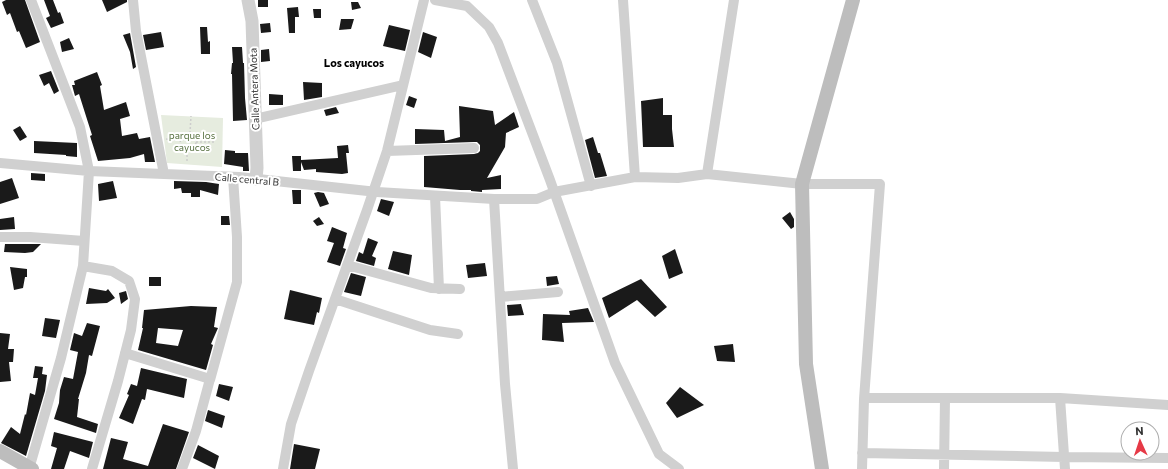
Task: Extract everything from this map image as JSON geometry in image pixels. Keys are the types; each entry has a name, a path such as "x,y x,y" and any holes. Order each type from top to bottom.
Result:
{"main road":[{"path":"822,469 806,364 802,184 853,0"},
{"path":"0,450 31,469"}],"street":[{"path":"31,0 80,127 90,171 82,266 31,469"},
{"path":"133,0 136,31 164,174"},
{"name":"Calle Antera Mota","path":"248,0 252,21 257,168 256,179"},
{"path":"282,469 291,424 387,152 424,0"},
{"path":"435,0 467,6 489,27 498,43 554,192 615,362 659,454 679,469"},
{"path":"532,0 557,63 591,186"},
{"path":"623,0 636,177"},
{"path":"707,174 734,0"},
{"path":"255,119 403,85"},
{"path":"387,152 474,148"},
{"name":"Calle central B","path":"0,163 90,171 233,177 377,192 494,199 537,199 554,192 636,177 678,178 707,174 802,184 880,184 864,398"},
{"path":"182,469 196,431 237,282 237,237 233,177"},
{"path":"435,196 439,289"},
{"path":"494,199 505,384 513,469"},
{"path":"0,237 30,237 84,241"},
{"path":"347,265 431,288 460,289"},
{"path":"82,266 112,271 130,281 135,299 131,330 92,469"},
{"path":"500,298 558,292"},
{"path":"334,300 430,330 458,334"},
{"path":"125,353 210,380"},
{"path":"862,469 864,398 1060,398 1168,405"},
{"path":"944,469 945,398"},
{"path":"1060,398 1064,469"},
{"path":"862,453 1064,458 1168,458"}],"path":[{"path":"190,133 191,116"},
{"path":"190,133 196,138 196,143 193,148 186,150 181,145 180,140 184,134 190,133"},
{"path":"164,139 180,140"},
{"path":"196,142 216,142"},
{"path":"187,149 187,161"}],"green space":[{"name":"parque los cayucos","path":"161,115 223,118 222,167 167,163"}],"building":[{"path":"6,0 25,0 40,42 26,48 19,31 17,32 10,13 7,15 2,2"},
{"path":"44,0 53,0 64,23 51,28 46,18 50,16"},
{"path":"102,0 127,0 127,2 107,12"},
{"path":"258,0 268,0 268,7 258,7"},
{"path":"351,2 358,2 361,8 352,10"},
{"path":"298,7 299,17 295,17 295,33 289,33 287,8"},
{"path":"313,9 321,9 321,18 314,18"},
{"path":"341,19 354,19 351,29 339,30"},
{"path":"270,23 271,32 261,33 260,24"},
{"path":"389,25 410,30 405,51 383,46"},
{"path":"200,27 207,27 208,42 210,41 210,54 201,54"},
{"path":"161,32 164,47 146,50 143,35"},
{"path":"423,32 437,37 431,58 418,52"},
{"path":"130,33 136,67 133,69 130,52 123,35"},
{"path":"69,38 74,49 62,52 60,42"},
{"path":"232,47 242,47 247,120 233,121 231,74 233,63"},
{"path":"269,49 270,61 261,62 261,50"},
{"path":"51,71 59,91 54,94 49,83 44,86 39,75"},
{"path":"97,72 102,85 100,86 104,110 126,102 130,116 120,119 122,136 137,133 139,139 150,137 155,162 145,162 144,154 130,158 98,161 90,136 92,135 79,94 75,96 72,85 75,85 74,81"},
{"path":"303,82 322,83 322,97 304,100"},
{"path":"269,94 283,95 283,105 269,105"},
{"path":"409,96 417,99 414,108 406,105"},
{"path":"663,98 663,115 672,115 674,147 643,147 641,101"},
{"path":"459,106 493,111 495,125 514,112 519,127 506,133 505,147 487,178 501,175 501,189 482,190 482,192 424,187 424,156 474,154 480,151 480,145 477,142 415,144 415,129 444,130 445,141 460,137"},
{"path":"336,107 339,113 326,116 324,110"},
{"path":"20,126 27,137 20,141 13,130"},
{"path":"593,137 607,176 595,178 585,140"},
{"path":"34,141 77,143 77,157 34,153"},
{"path":"348,145 349,153 346,153 348,173 316,172 316,169 304,170 301,162 301,171 293,171 292,156 301,156 301,160 338,158 337,146"},
{"path":"225,150 235,151 235,153 248,153 249,171 243,171 243,167 224,164"},
{"path":"31,173 45,174 45,181 31,180"},
{"path":"12,178 19,198 0,204 0,182"},
{"path":"113,181 117,198 99,201 98,184"},
{"path":"174,181 219,184 218,195 200,190 200,197 191,197 191,193 182,193 181,188 174,189"},
{"path":"292,190 301,190 301,204 293,204"},
{"path":"314,193 324,193 329,204 320,207"},
{"path":"381,199 394,202 389,216 377,211"},
{"path":"790,212 794,219 794,227 791,229 782,218"},
{"path":"221,216 229,216 230,225 221,225"},
{"path":"14,217 15,229 0,230 0,219"},
{"path":"319,217 324,224 317,226 313,221"},
{"path":"332,227 347,233 343,248 346,249 340,266 327,262 334,243 327,241"},
{"path":"368,238 378,242 372,256 376,258 374,266 356,261 359,252 363,254"},
{"path":"5,244 41,244 33,252 25,253 4,252"},
{"path":"675,249 683,273 669,279 662,256"},
{"path":"393,251 412,255 409,275 388,269"},
{"path":"485,263 487,276 468,278 466,265"},
{"path":"10,267 27,269 27,277 25,277 23,288 14,290"},
{"path":"351,273 366,277 361,296 344,292"},
{"path":"557,276 559,284 547,286 546,277"},
{"path":"149,277 161,277 161,286 149,286"},
{"path":"641,279 667,307 655,317 637,300 609,318 602,298"},
{"path":"89,288 106,291 108,289 115,298 107,303 86,304"},
{"path":"290,290 322,298 319,313 317,312 314,325 284,319"},
{"path":"126,291 128,299 121,304 119,293"},
{"path":"521,304 524,315 508,316 507,305"},
{"path":"191,306 217,307 214,327 218,328 211,344 213,345 206,370 138,350 143,328 144,310","holes":["158,328 183,330 178,346 156,343"]},
{"path":"588,308 594,322 562,323 564,342 542,340 543,314 570,315 569,311"},
{"path":"45,318 60,320 56,338 42,336"},
{"path":"87,323 100,326 92,356 89,355 86,373 78,399 77,417 98,424 96,433 54,419 64,377 73,379 78,352 70,350 74,333 82,336"},
{"path":"0,333 10,334 8,349 14,349 13,362 9,362 11,381 0,382"},
{"path":"733,344 735,362 717,361 714,346"},
{"path":"35,366 43,367 42,374 47,375 45,391 26,456 1,443 11,427 20,434 25,414 26,415 30,393 35,395 38,378 33,378"},
{"path":"141,368 187,379 184,398 147,389 145,400 142,399 133,424 119,418 129,395 127,394 131,384 137,386"},
{"path":"219,384 233,387 229,401 216,396"},
{"path":"680,387 704,405 677,418 666,403"},
{"path":"208,410 225,416 222,428 205,421"},
{"path":"163,424 189,432 176,469 103,469 111,438 128,442 123,459 148,466"},
{"path":"54,432 93,442 89,458 70,451 64,469 51,469 57,448 51,446"},
{"path":"294,444 320,449 315,469 290,469"},
{"path":"198,445 219,456 215,469 193,458"}],"district":[{"name":"Los cayucos","path":"354,62"}]}
